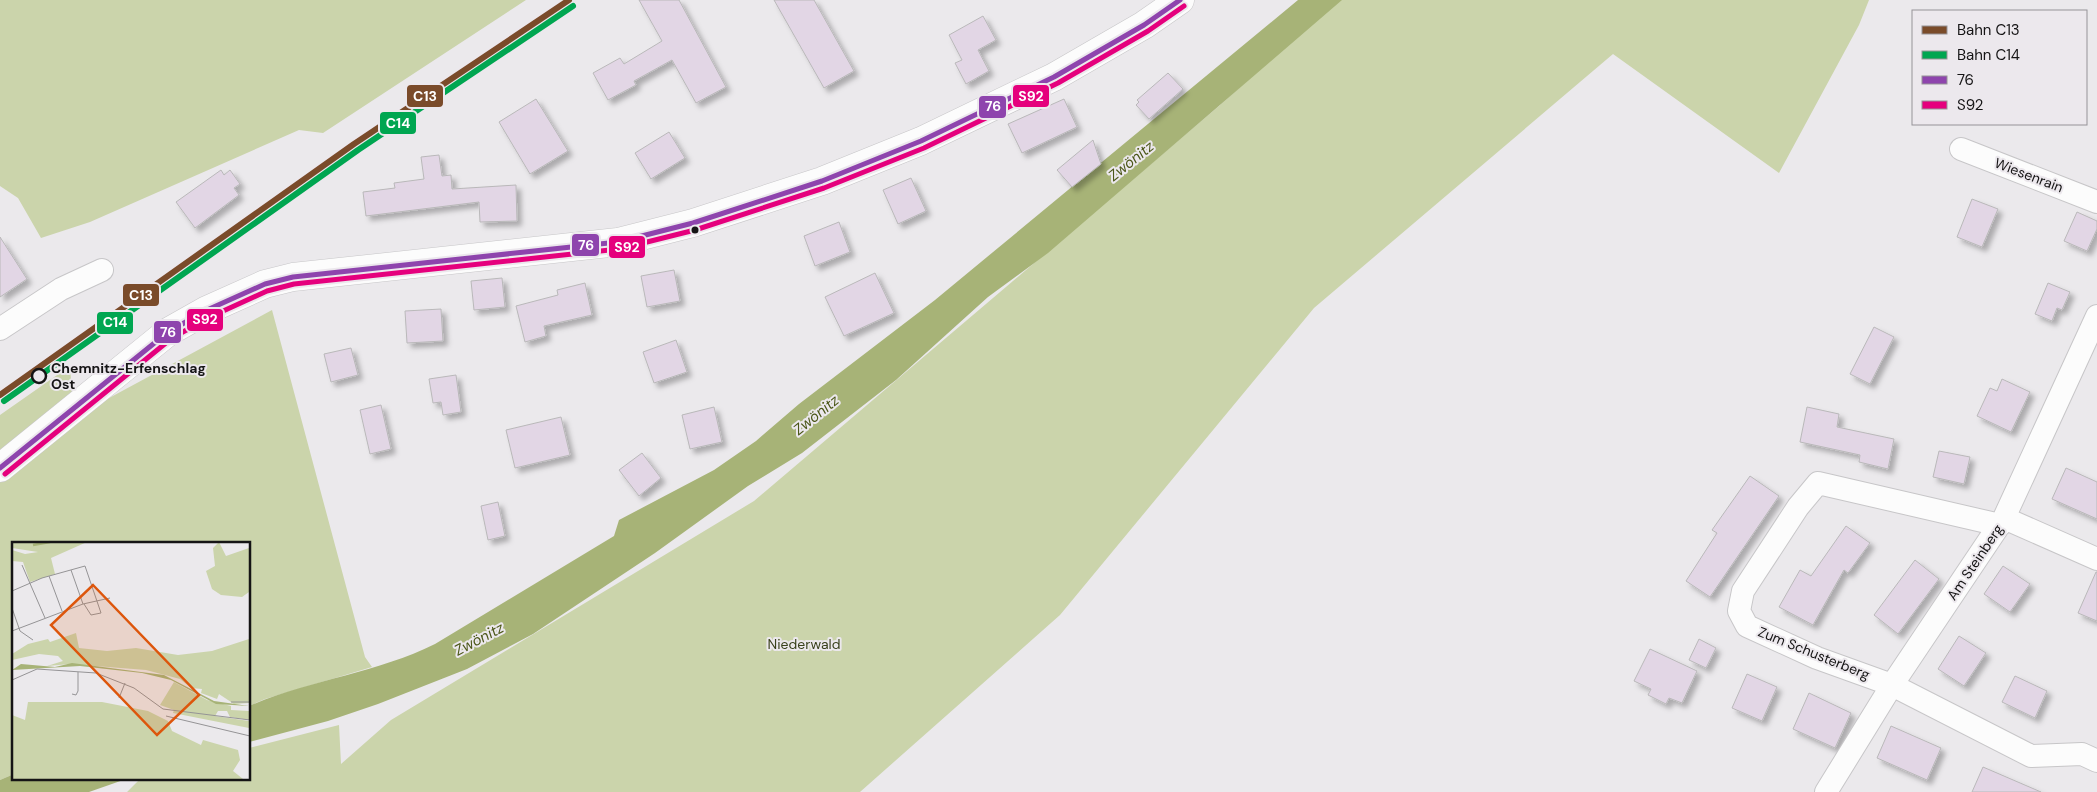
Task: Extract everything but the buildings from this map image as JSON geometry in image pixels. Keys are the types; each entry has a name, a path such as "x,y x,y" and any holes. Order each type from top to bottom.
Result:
{"main road":[{"path":"0,468 168,332 207,310 265,284 293,277 618,242 693,223 822,181 921,141 1054,77 1144,25 1180,0"}],"street":[{"name":"Wiesenrain","path":"1961,149 2097,202"},
{"path":"0,329 61,289 102,270"},
{"name":"Am Steinberg","path":"1826,792 1892,685 2002,521 2097,316"},
{"name":"Zum Schusterberg","path":"2097,559 2002,521 1818,483 1798,508 1743,591 1739,611 1747,626 1818,658 1892,685 2031,756 2082,754 2097,761"}],"green space":[{"path":"0,0 526,0 323,133 299,130 90,222 41,238 18,198 0,186"},
{"name":"Niederwald","path":"1337,0 1869,0 1859,25 1779,173 1613,54 1314,308 1060,615 860,792 127,792 139,780 250,780 250,748 339,725 341,764 391,720 754,501 1219,106"},
{"path":"272,310 365,657 372,667 265,699 250,706 250,542 12,542 12,775 0,780 0,415 70,366 72,394 98,404"}],"water":[{"name":"Zwönitz","path":"1298,0 1342,0 1048,253 988,297 896,380 802,453 748,486 655,553 533,634 467,669 378,704 328,721 250,742 250,706 295,689 366,670 413,654 435,644 614,536 619,520 714,470 756,441 799,404 935,300"},
{"path":"12,775 12,780 123,780 89,792 0,792 0,780"}],"rail line":[{"name":"C13","path":"0,395 354,144 569,0"},
{"name":"C14","path":"4,401 358,150 573,6"}],"transit line":[{"name":"76","path":"0,468 168,332 207,310 265,284 293,277 618,242 693,223 822,181 921,141 1054,77 1144,25 1180,0"},
{"name":"S92","path":"5,474 172,338 210,317 267,291 294,284 619,249 695,230 824,188 924,148 1058,83 1148,31 1184,6"}],"place":[{"name":"Chemnitz-Erfenschlag Ost","path":"39,376"}]}
